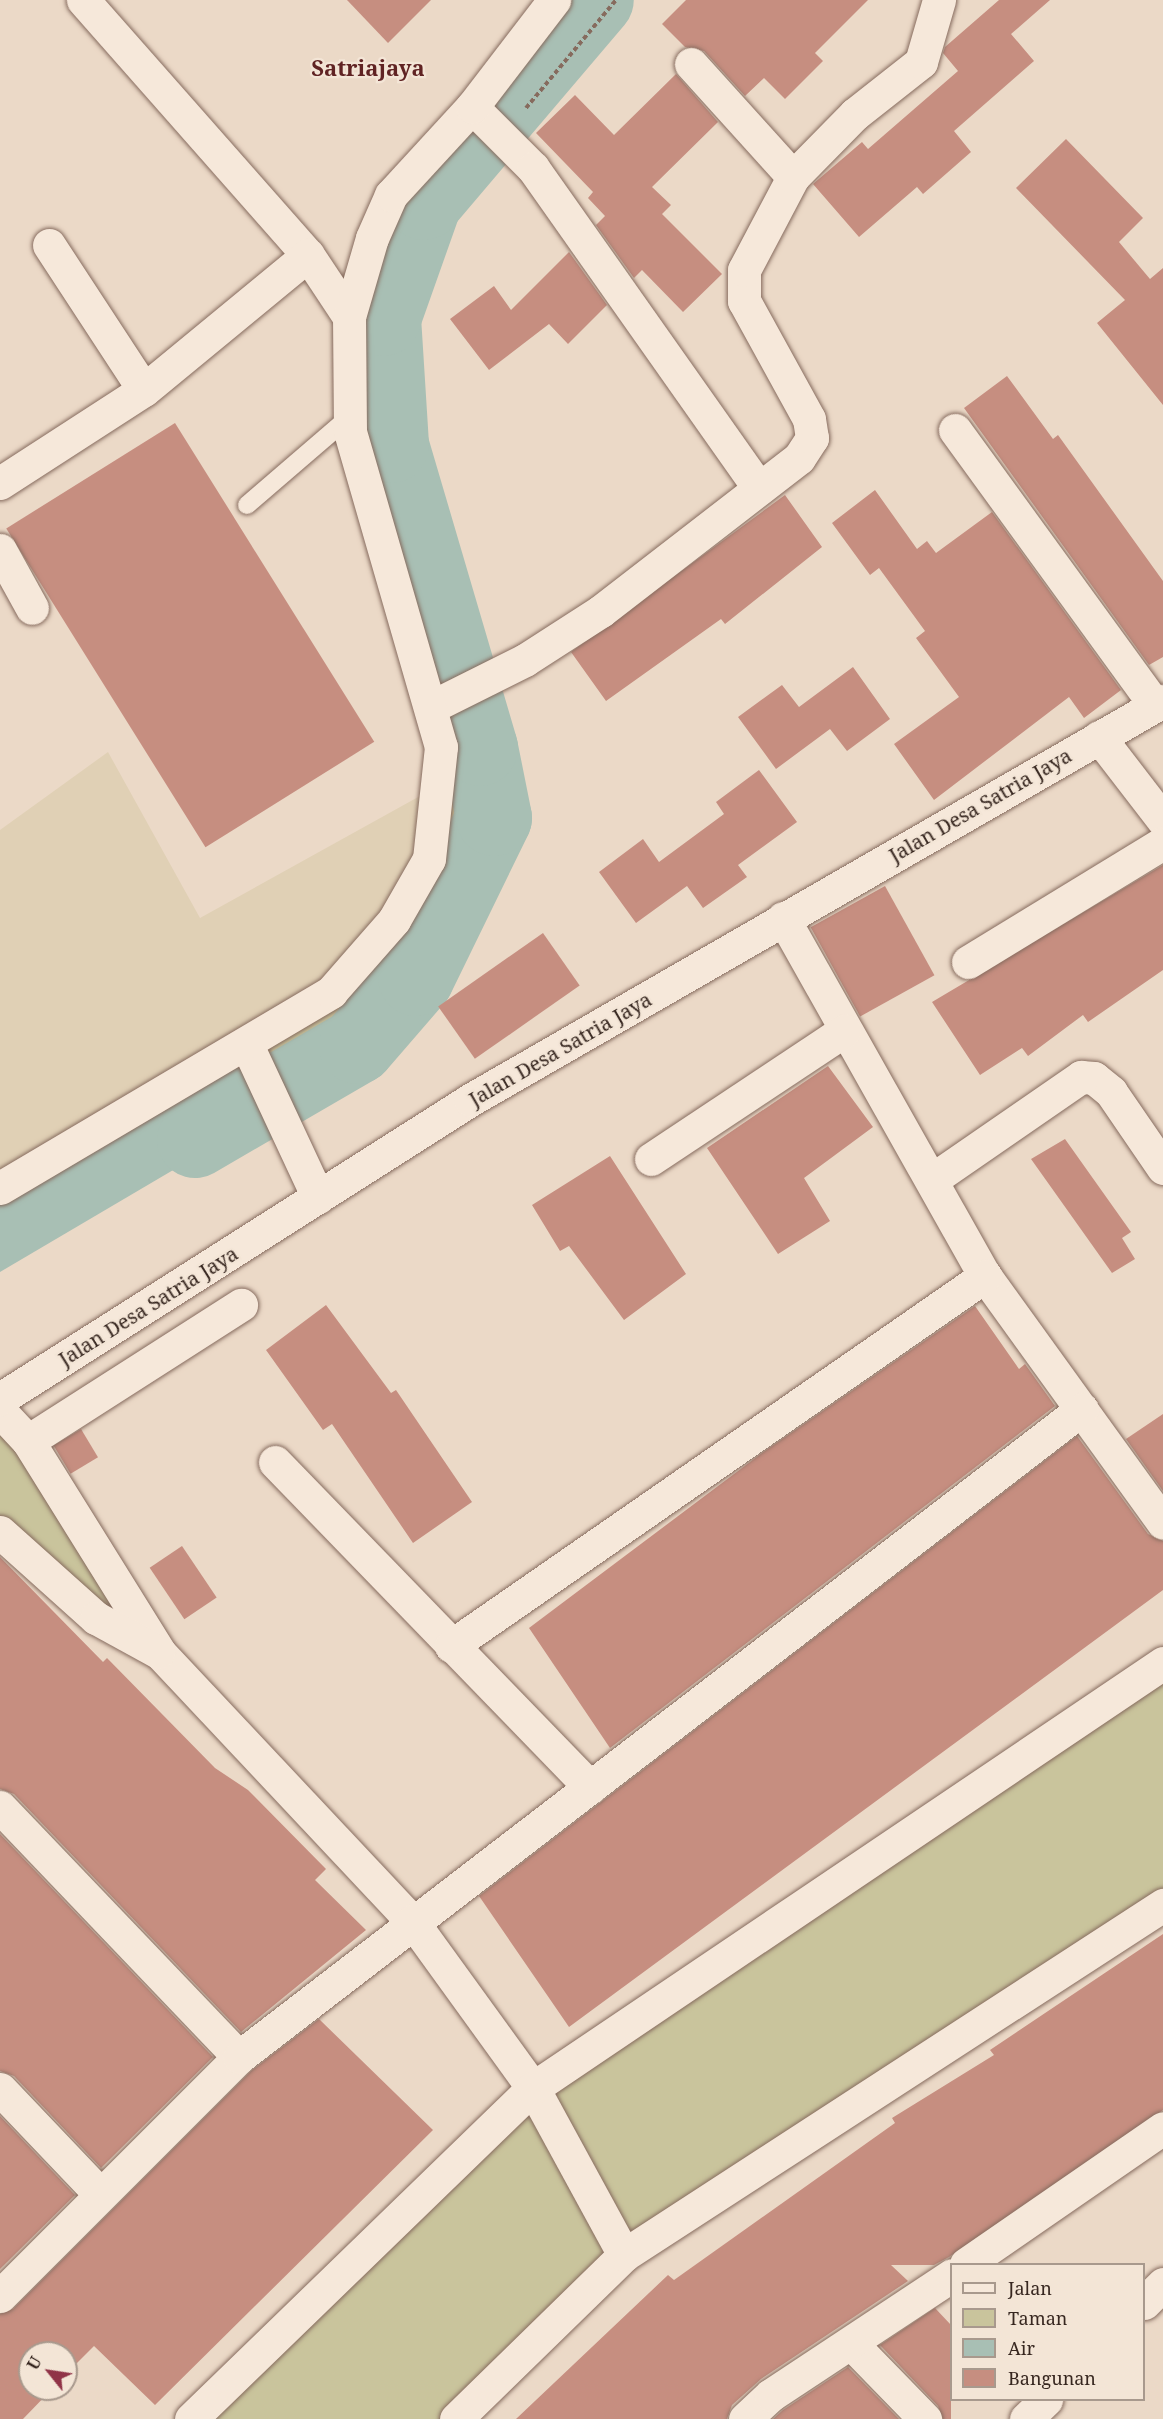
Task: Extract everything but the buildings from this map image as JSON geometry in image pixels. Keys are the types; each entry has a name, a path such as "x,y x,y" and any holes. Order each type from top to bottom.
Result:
{"street":[{"path":"83,0 308,255 349,317"},
{"path":"0,1188 246,1045 332,992 394,920 429,859 441,747 433,706 348,418 349,317 372,238 391,195 472,107 554,0"},
{"path":"433,706 525,660 601,612 800,458 812,438 809,419 744,301 744,270 792,177 855,114 921,62 939,0"},
{"path":"690,64 792,177"},
{"path":"472,107 504,134 759,488"},
{"path":"49,245 144,390"},
{"path":"0,483 144,390 308,255"},
{"path":"956,430 1159,703"},
{"path":"0,550 32,608"},
{"name":"Jalan Desa Satria Jaya","path":"0,1399 317,1192 470,1100 575,1044 783,918 1159,703"},
{"path":"1099,737 1163,820"},
{"path":"968,962 1163,843"},
{"path":"783,918 844,1031 933,1179 985,1276 1163,1523"},
{"path":"651,1159 844,1031"},
{"path":"246,1045 317,1192"},
{"path":"933,1179 1081,1077 1094,1078 1111,1092 1163,1168"},
{"path":"451,1646 985,1276"},
{"path":"28,1441 241,1305"},
{"path":"0,2296 98,2192 239,2057 412,1921 590,1788 1082,1409"},
{"path":"0,1412 28,1441 160,1653 412,1921 533,2088 624,2255"},
{"path":"275,1462 590,1788"},
{"path":"0,1532 96,1618 160,1653"},
{"path":"191,2419 533,2088 1163,1663"},
{"path":"0,1807 239,2057"},
{"path":"456,2419 624,2255 1163,1905"},
{"path":"0,2089 98,2192"},
{"path":"969,2263 1163,2128"},
{"path":"745,2419 771,2395 950,2276"},
{"path":"1145,2302 1163,2284"},
{"path":"852,2343 925,2419"},
{"path":"1026,2419 1045,2401"}],"lane":[{"path":"247,505 348,418"}],"path":[{"path":"504,134 616,0"}],"shaded area":[{"path":"108,752 200,918 438,786 429,859 331,992 0,1188 0,830"}],"green space":[{"path":"554,0 596,0 424,202 383,318 391,445 480,748 494,818 416,978 357,1046 272,1095 247,1045 394,920 438,786 348,418 372,238"},
{"path":"0,1412 160,1653 0,1532"},
{"path":"1163,1663 1163,1905 624,2255 456,2419 191,2419 533,2088"}],"water":[{"path":"247,1045 275,1110 0,1272 0,1188"}],"waterway":[{"path":"195,1140 357,1046 416,978 494,818 480,748 391,445 383,318 424,202 596,0"}],"district":[{"name":"Satriajaya","path":"368,68"}]}
